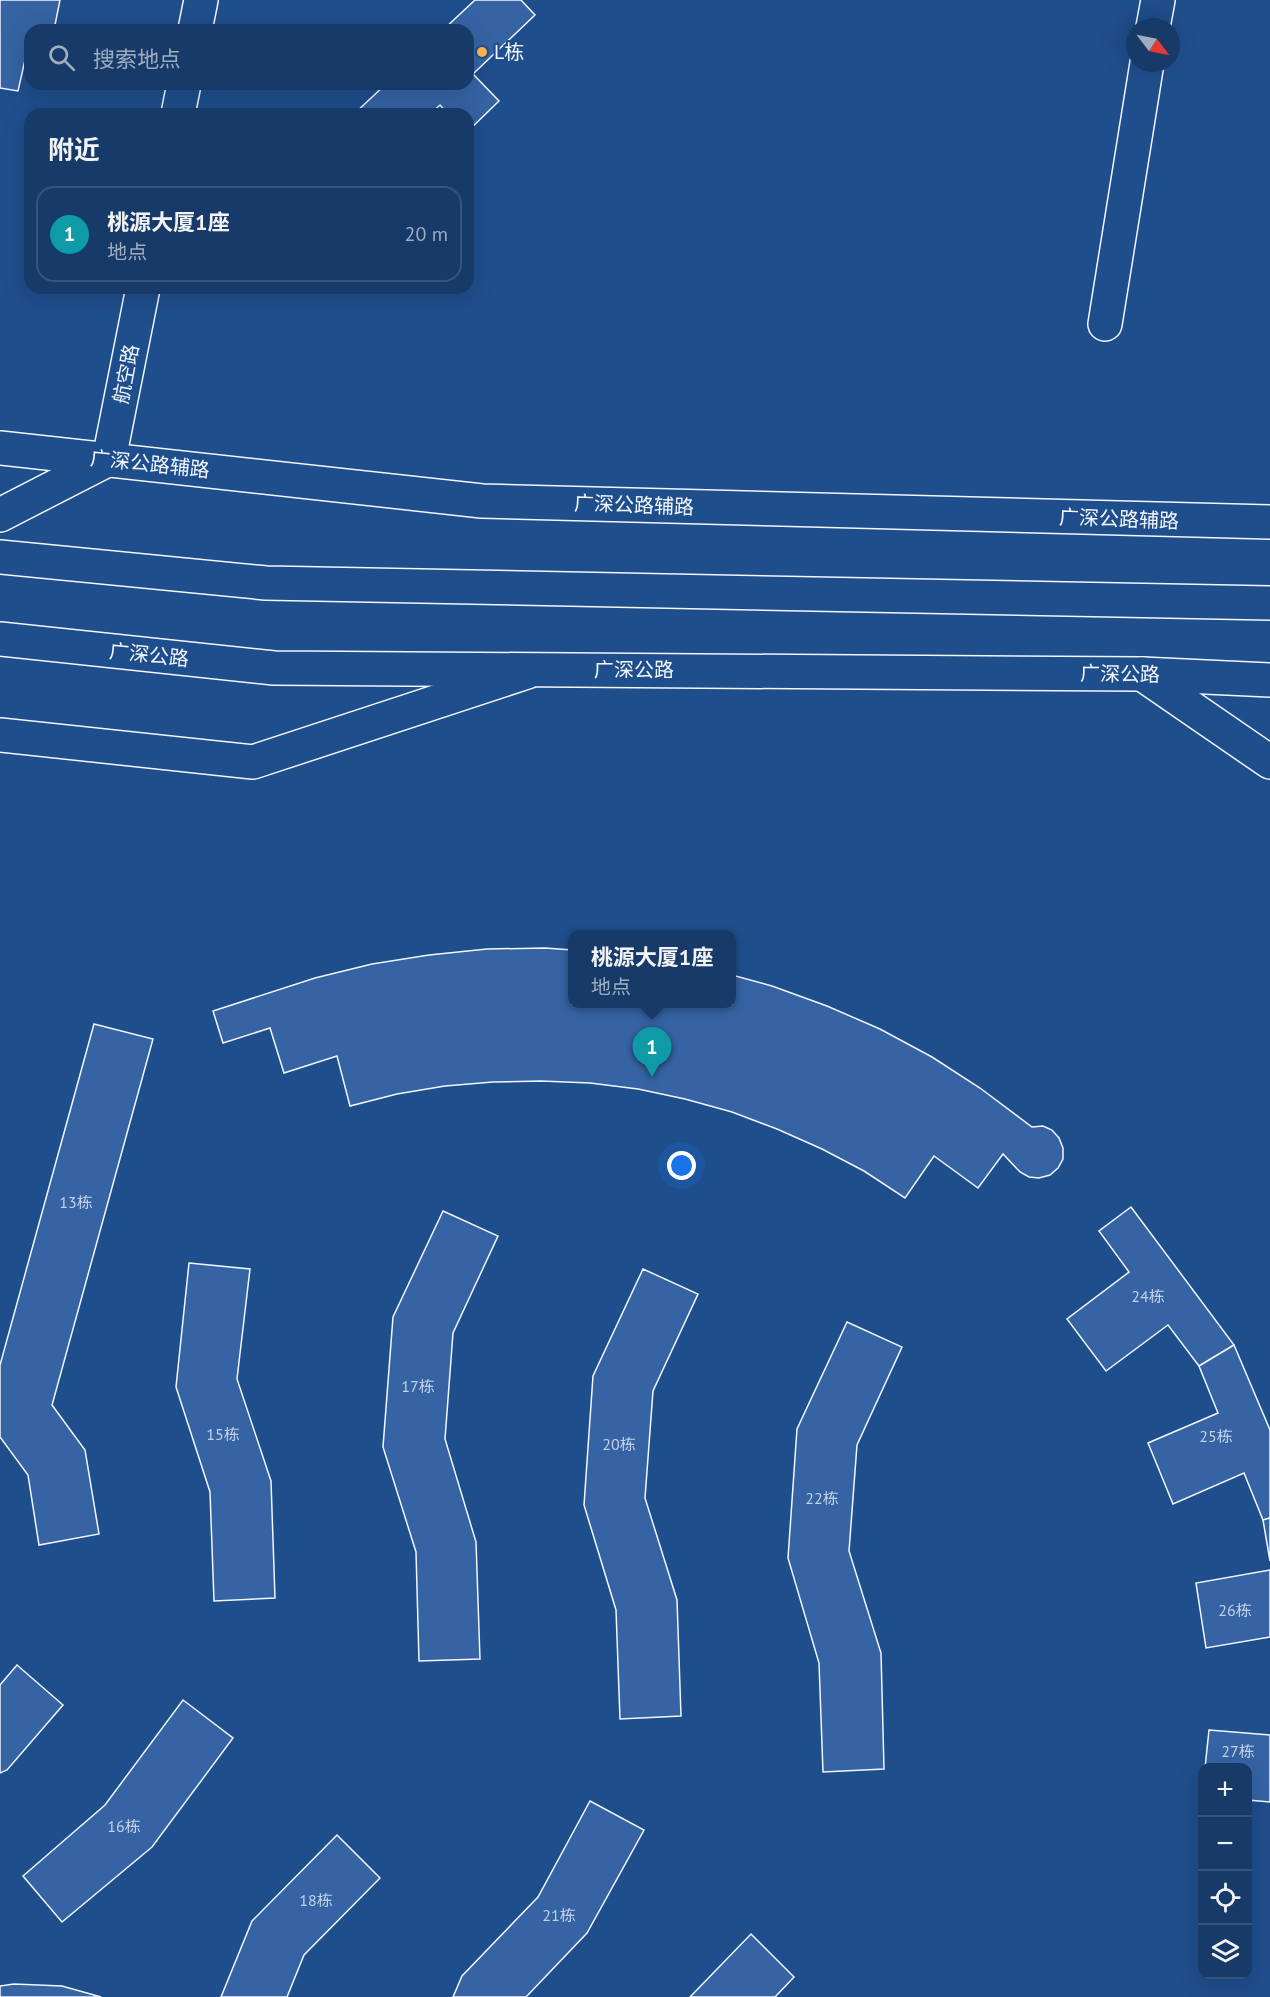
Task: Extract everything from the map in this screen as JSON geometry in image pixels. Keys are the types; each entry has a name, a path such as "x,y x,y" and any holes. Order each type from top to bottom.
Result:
{"main road":[{"path":"196,24 201,0"},
{"path":"1155,18 1158,0"},
{"path":"1105,324 1146,72"},
{"path":"179,108 183,90"},
{"name":"航空路","path":"109,459 142,294"},
{"name":"广深公路辅路","path":"0,448 482,501 1270,522"},
{"path":"0,515 109,459"},
{"path":"0,557 266,583 1270,603"},
{"name":"广深公路","path":"0,639 274,668 1142,674 1270,680"},
{"path":"0,735 253,762 535,670"},
{"path":"1142,674 1270,762"}],"building":[{"path":"0,0 60,0 55,24 24,24 24,64 18,91 0,88"},
{"name":"L栋","path":"475,0 521,0 535,15 474,73 474,24 449,24"},
{"name":"L栋","path":"474,75 499,101 474,125 474,108 443,108 440,105 437,108 360,108 380,90 474,90"},
{"path":"487,949 568,950 568,1008 736,1008 736,976 772,986 827,1006 880,1029 932,1057 980,1088 1032,1127 1043,1126 1052,1130 1059,1138 1063,1148 1063,1159 1050,1175 1039,1178 1029,1177 1020,1172 1003,1154 978,1188 934,1156 905,1198 864,1171 777,1129 732,1112 638,1089 590,1083 493,1082 445,1086 397,1094 350,1106 337,1056 284,1073 270,1028 223,1043 213,1011 315,978 372,964"},
{"path":"94,1024 153,1039 52,1405 85,1450 99,1534 39,1545 28,1475 0,1437 0,1365"},
{"path":"1131,1207 1234,1345 1199,1366 1168,1325 1106,1371 1067,1319 1129,1272 1099,1231"},
{"path":"443,1211 498,1236 453,1333 445,1439 476,1542 480,1659 419,1661 416,1552 383,1447 393,1317"},
{"path":"189,1263 250,1269 237,1379 271,1481 275,1598 214,1601 210,1492 176,1387"},
{"path":"643,1269 698,1294 653,1391 645,1498 677,1600 681,1716 620,1719 616,1610 584,1505 593,1376"},
{"path":"847,1322 902,1347 857,1445 849,1551 881,1653 884,1769 823,1772 819,1663 788,1558 797,1429"},
{"path":"1234,1345 1270,1430 1270,1518 1263,1520 1244,1473 1173,1504 1148,1443 1218,1413 1199,1366"},
{"path":"1270,1518 1270,1561 1263,1520"},
{"path":"1270,1570 1270,1637 1206,1648 1196,1583"},
{"path":"17,1665 63,1705 7,1770 0,1773 0,1685"},
{"path":"183,1700 233,1738 152,1847 62,1922 23,1876 105,1805"},
{"path":"1209,1730 1270,1735 1270,1802 1252,1800 1252,1763 1206,1763"},
{"path":"590,1801 644,1830 587,1933 526,1997 453,1997 462,1976 538,1897"},
{"path":"337,1835 380,1878 304,1955 287,1997 221,1997 252,1921"},
{"path":"751,1934 794,1977 775,1997 690,1997"},
{"path":"14,1984 62,1986 101,1997 0,1997 0,1986"}],"place":[{"name":"L栋","path":"482,52"},
{"name":"桃源大厦1座","path":"652,1077"}]}
